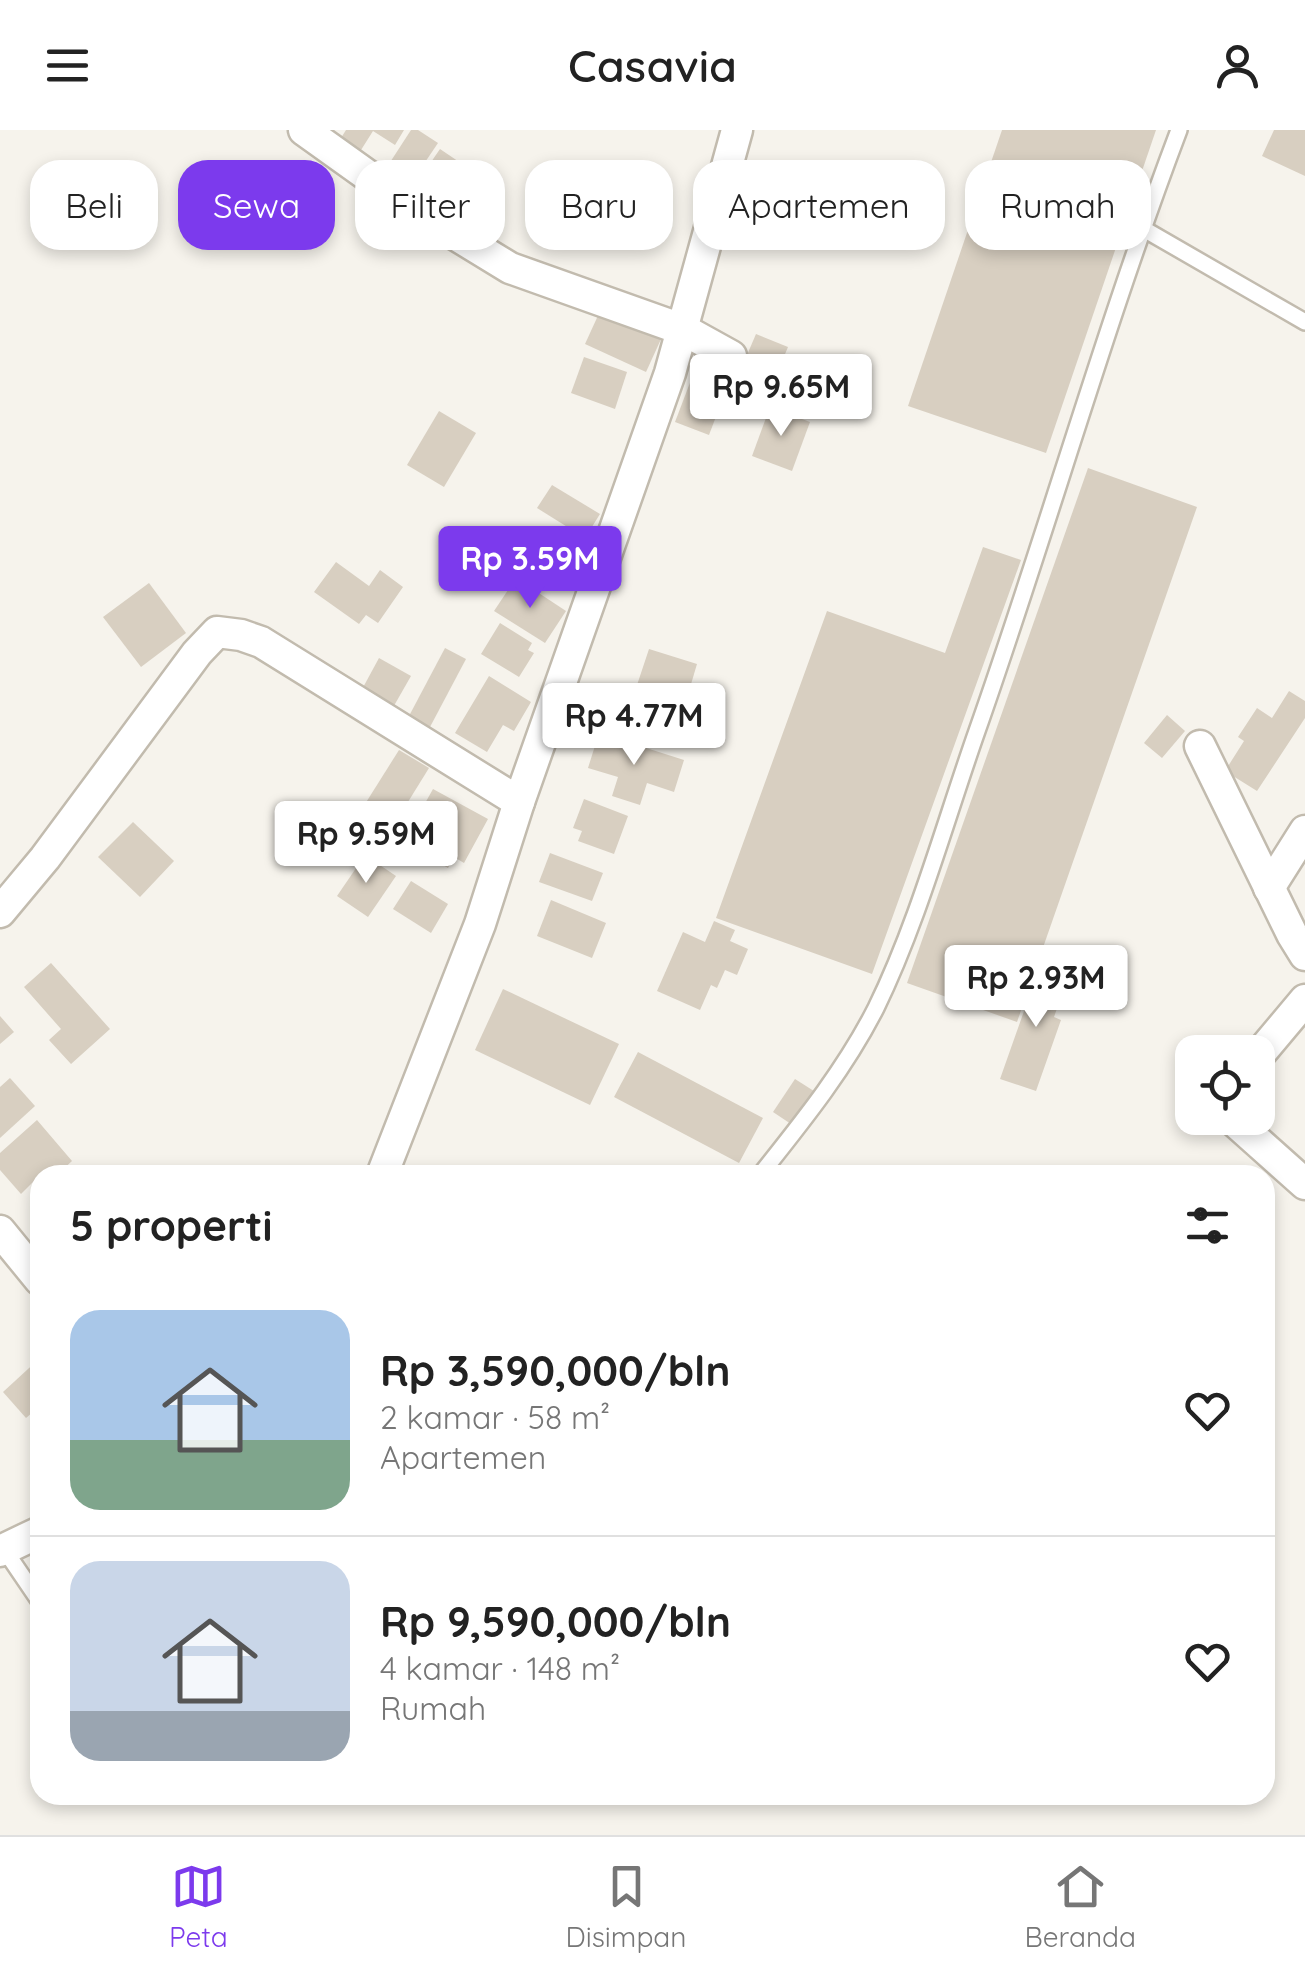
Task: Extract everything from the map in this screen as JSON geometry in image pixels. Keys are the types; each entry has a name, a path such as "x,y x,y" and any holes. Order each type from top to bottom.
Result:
{"street":[{"path":"304,130 420,213 510,268 684,330 732,356"},
{"path":"386,1165 480,924 684,330 738,130"},
{"path":"0,912 45,858 196,653 216,632 261,642 519,802"},
{"path":"1200,746 1305,954"},
{"path":"1269,888 1305,832"},
{"path":"1275,1036 1305,1000"},
{"path":"1250,1135 1305,1184"},
{"path":"0,1231 30,1268"},
{"path":"2,1550 30,1537"}],"lane":[{"path":"1151,204 1178,130"},
{"path":"1151,233 1305,322"},
{"path":"768,1165 828,1090 876,1008 898,955 1004,654 1135,250"},
{"path":"2,1550 30,1588"}],"building":[{"path":"346,130 404,130 395,145 373,131 361,150 341,138"},
{"path":"411,130 418,130 438,143 427,160 392,160"},
{"path":"1002,130 1156,130 1146,160 992,160"},
{"path":"1274,130 1305,130 1305,176 1262,156"},
{"path":"440,149 456,160 432,160"},
{"path":"965,239 965,250 1115,250 1046,453 908,406"},
{"path":"601,309 662,337 646,372 585,344"},
{"path":"756,334 788,347 773,383 741,369"},
{"path":"584,357 627,372 615,409 571,393"},
{"path":"691,380 725,393 709,435 675,422"},
{"path":"770,407 810,422 792,471 752,456"},
{"path":"439,411 476,433 444,487 407,465"},
{"path":"1088,468 1197,507 1017,1022 907,983"},
{"path":"552,485 600,514 585,538 537,508"},
{"path":"983,547 1021,560 872,974 716,918 827,611 945,653"},
{"path":"336,562 369,586 380,570 403,587 378,623 366,615 359,624 314,592"},
{"path":"516,578 566,611 545,643 494,611"},
{"path":"149,583 186,633 141,667 103,617"},
{"path":"500,623 532,643 528,650 534,653 519,677 481,654"},
{"path":"445,648 466,659 430,727 409,716"},
{"path":"649,649 697,664 686,701 637,685"},
{"path":"379,658 411,676 391,711 360,693"},
{"path":"489,676 531,702 514,731 503,725 487,752 455,733"},
{"path":"1289,691 1305,701 1305,718 1257,791 1225,771 1244,741 1238,737 1257,708 1272,718"},
{"path":"1167,715 1185,731 1162,758 1144,743"},
{"path":"599,733 684,760 674,792 647,783 640,805 612,796 618,777 588,768"},
{"path":"399,750 429,768 390,831 360,812"},
{"path":"433,789 488,819 464,863 454,857 448,868 423,854 434,834 414,823"},
{"path":"584,799 628,816 614,854 578,841 582,831 573,828"},
{"path":"133,822 174,861 140,897 98,857"},
{"path":"550,853 603,873 592,901 539,882"},
{"path":"365,855 396,876 368,917 337,896"},
{"path":"411,881 448,904 431,933 393,909"},
{"path":"551,900 606,923 592,958 537,936"},
{"path":"714,921 735,930 730,941 748,949 737,975 725,970 717,988 711,985 700,1010 657,991 683,932 705,942"},
{"path":"51,963 110,1029 71,1064 49,1040 61,1029 24,987"},
{"path":"1041,963 1069,974 1054,1017 1061,1020 1036,1091 1000,1079"},
{"path":"503,989 619,1044 590,1105 475,1050"},
{"path":"0,1016 14,1032 0,1044"},
{"path":"638,1052 763,1118 739,1163 614,1097"},
{"path":"10,1078 35,1106 0,1138 0,1087"},
{"path":"795,1079 817,1093 794,1126 773,1112"},
{"path":"37,1120 72,1161 68,1165 30,1165 30,1185 21,1194 0,1170 0,1153"},
{"path":"30,1367 30,1415 26,1418 3,1392"}]}
